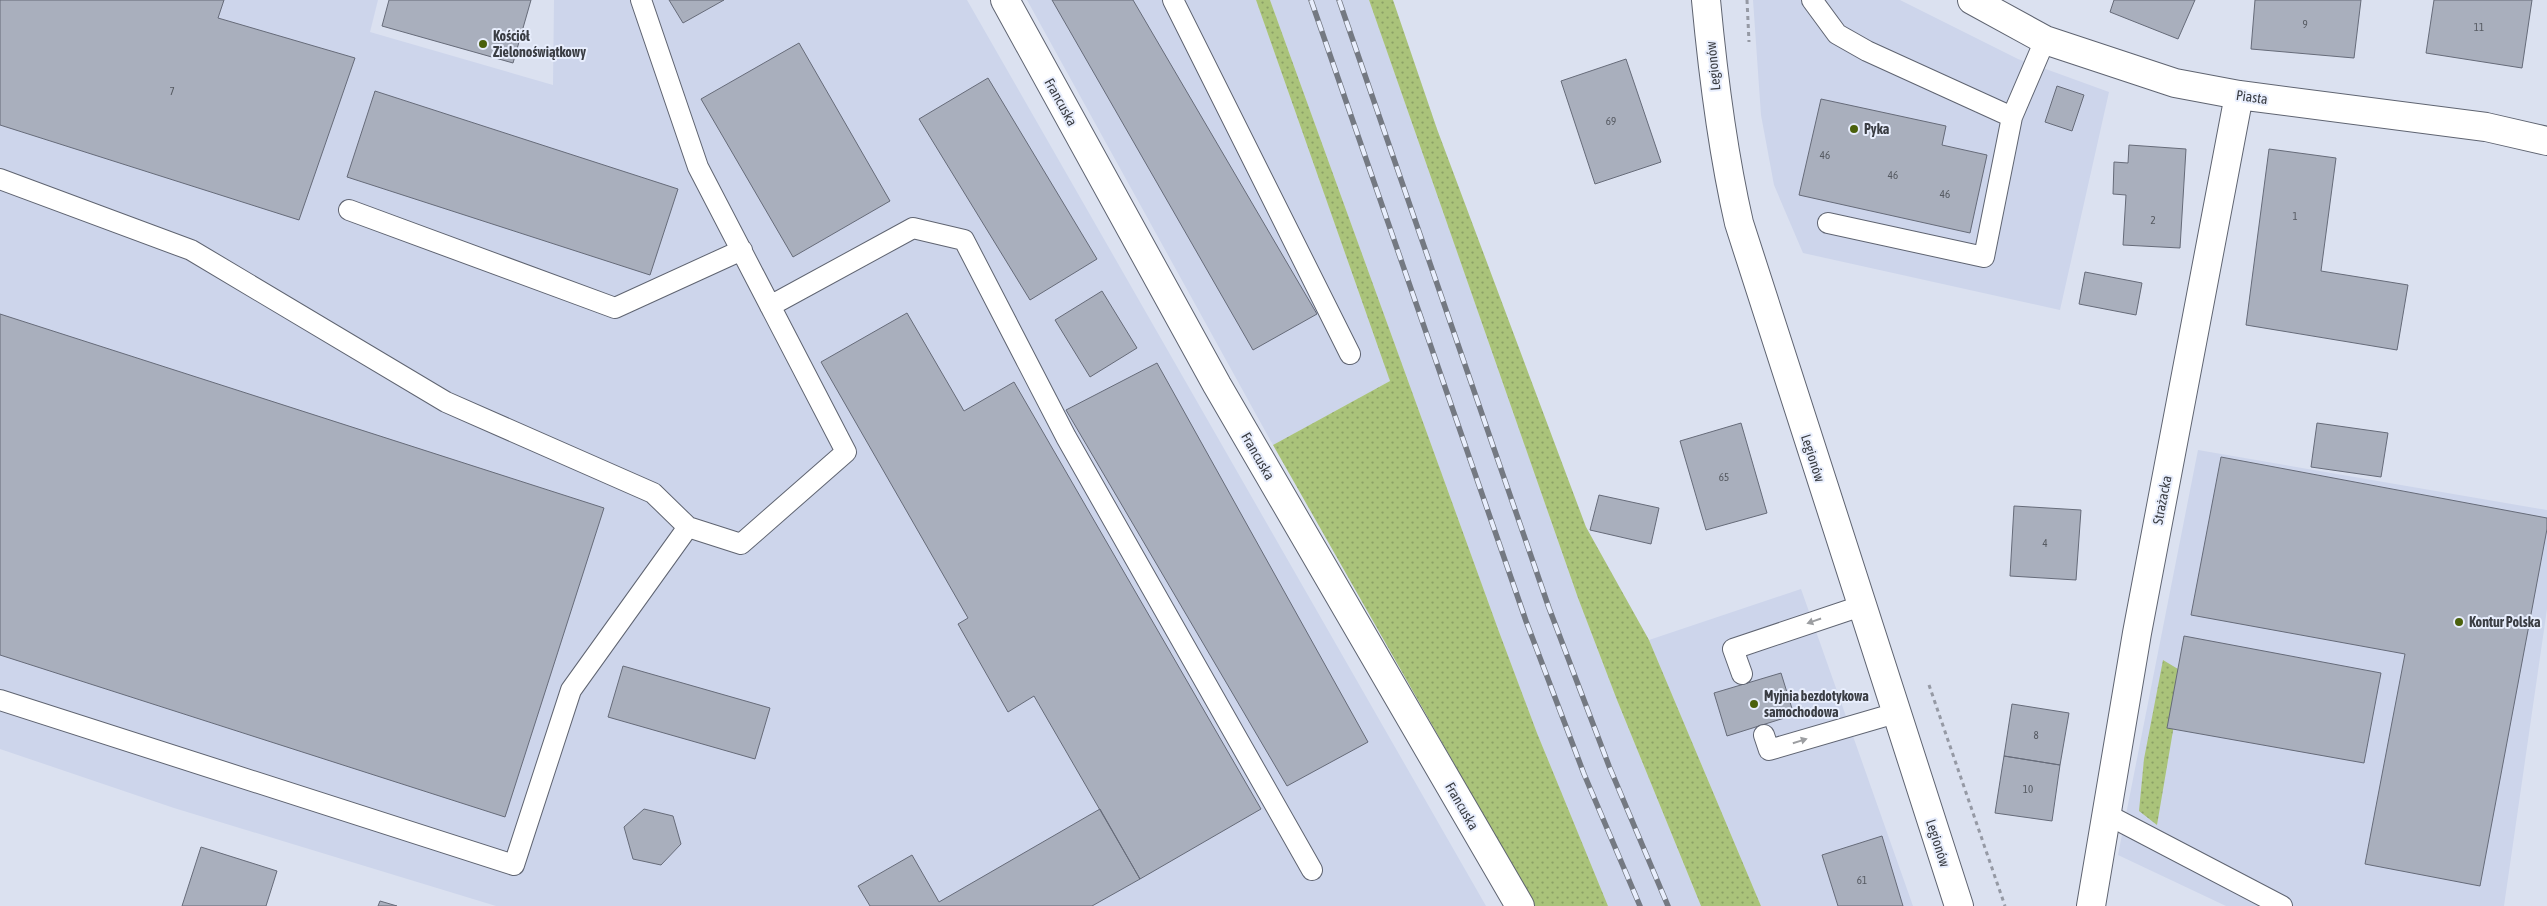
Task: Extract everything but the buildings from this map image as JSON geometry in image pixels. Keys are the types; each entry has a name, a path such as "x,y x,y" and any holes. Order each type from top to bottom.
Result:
{"street":[{"name":"Francuska","path":"1005,0 1217,385 1520,906"},
{"name":"Legionów","path":"1706,0 1714,83 1728,176 1738,223 1959,906"},
{"name":"Piasta","path":"1972,0 2045,40 2175,83 2239,95 2486,127 2547,141"},
{"name":"Strażacka","path":"2091,906 2137,633 2239,95"}],"lane":[{"path":"0,180 191,250 446,402 654,494 688,527 741,544 846,452 698,167 641,0"},
{"path":"1173,0 1350,354"},
{"path":"1812,0 1837,34 1867,50 2012,117"},
{"path":"1828,223 1984,257 2012,117 2045,40"},
{"path":"349,210 615,308 742,250"},
{"path":"770,306 914,228 964,240 1066,436 1312,870"},
{"path":"0,700 514,865 571,690 688,527"},
{"path":"1742,674 1734,649 1861,606"},
{"path":"1764,735 1769,750 1896,713"},
{"path":"2106,814 2282,906"}],"path":[{"path":"1747,0 1750,47"},
{"path":"1926,677 2006,906"}],"shaded area":[{"path":"0,0 378,0 370,32 553,85 554,0 967,0 1486,906 496,906 174,808 0,749"},
{"path":"1027,0 1256,0 1390,381 1273,445"},
{"path":"1270,0 1369,0 1578,598 1617,700 1701,906 1608,906 1537,733 1498,629"},
{"path":"1753,0 1900,0 2018,59 2109,92 2060,310 1803,253 1774,185 1761,115"},
{"path":"2198,450 2547,510 2547,609 2504,906 2226,906 2118,855"},
{"path":"1801,589 1913,906 1761,906 1649,640"}],"green space":[{"path":"1256,0 1270,0 1498,629 1537,733 1608,906 1535,906 1273,445 1390,381"},
{"path":"1369,0 1393,0 1437,129 1586,527 1649,640 1761,906 1701,906 1617,700 1578,598"},
{"path":"2163,660 2183,672 2157,825 2139,811 2144,759"}],"railway":[{"path":"1311,0 1526,621 1584,774 1640,906"},
{"path":"1339,0 1549,608 1609,766 1668,906"}],"place":[{"name":"Kościół Zielonoświątkowy","path":"483,44"},
{"name":"Pyka","path":"1854,129"},
{"name":"Kontur Polska","path":"2459,622"},
{"name":"Myjnia bezdotykowa samochodowa","path":"1754,704"}]}
